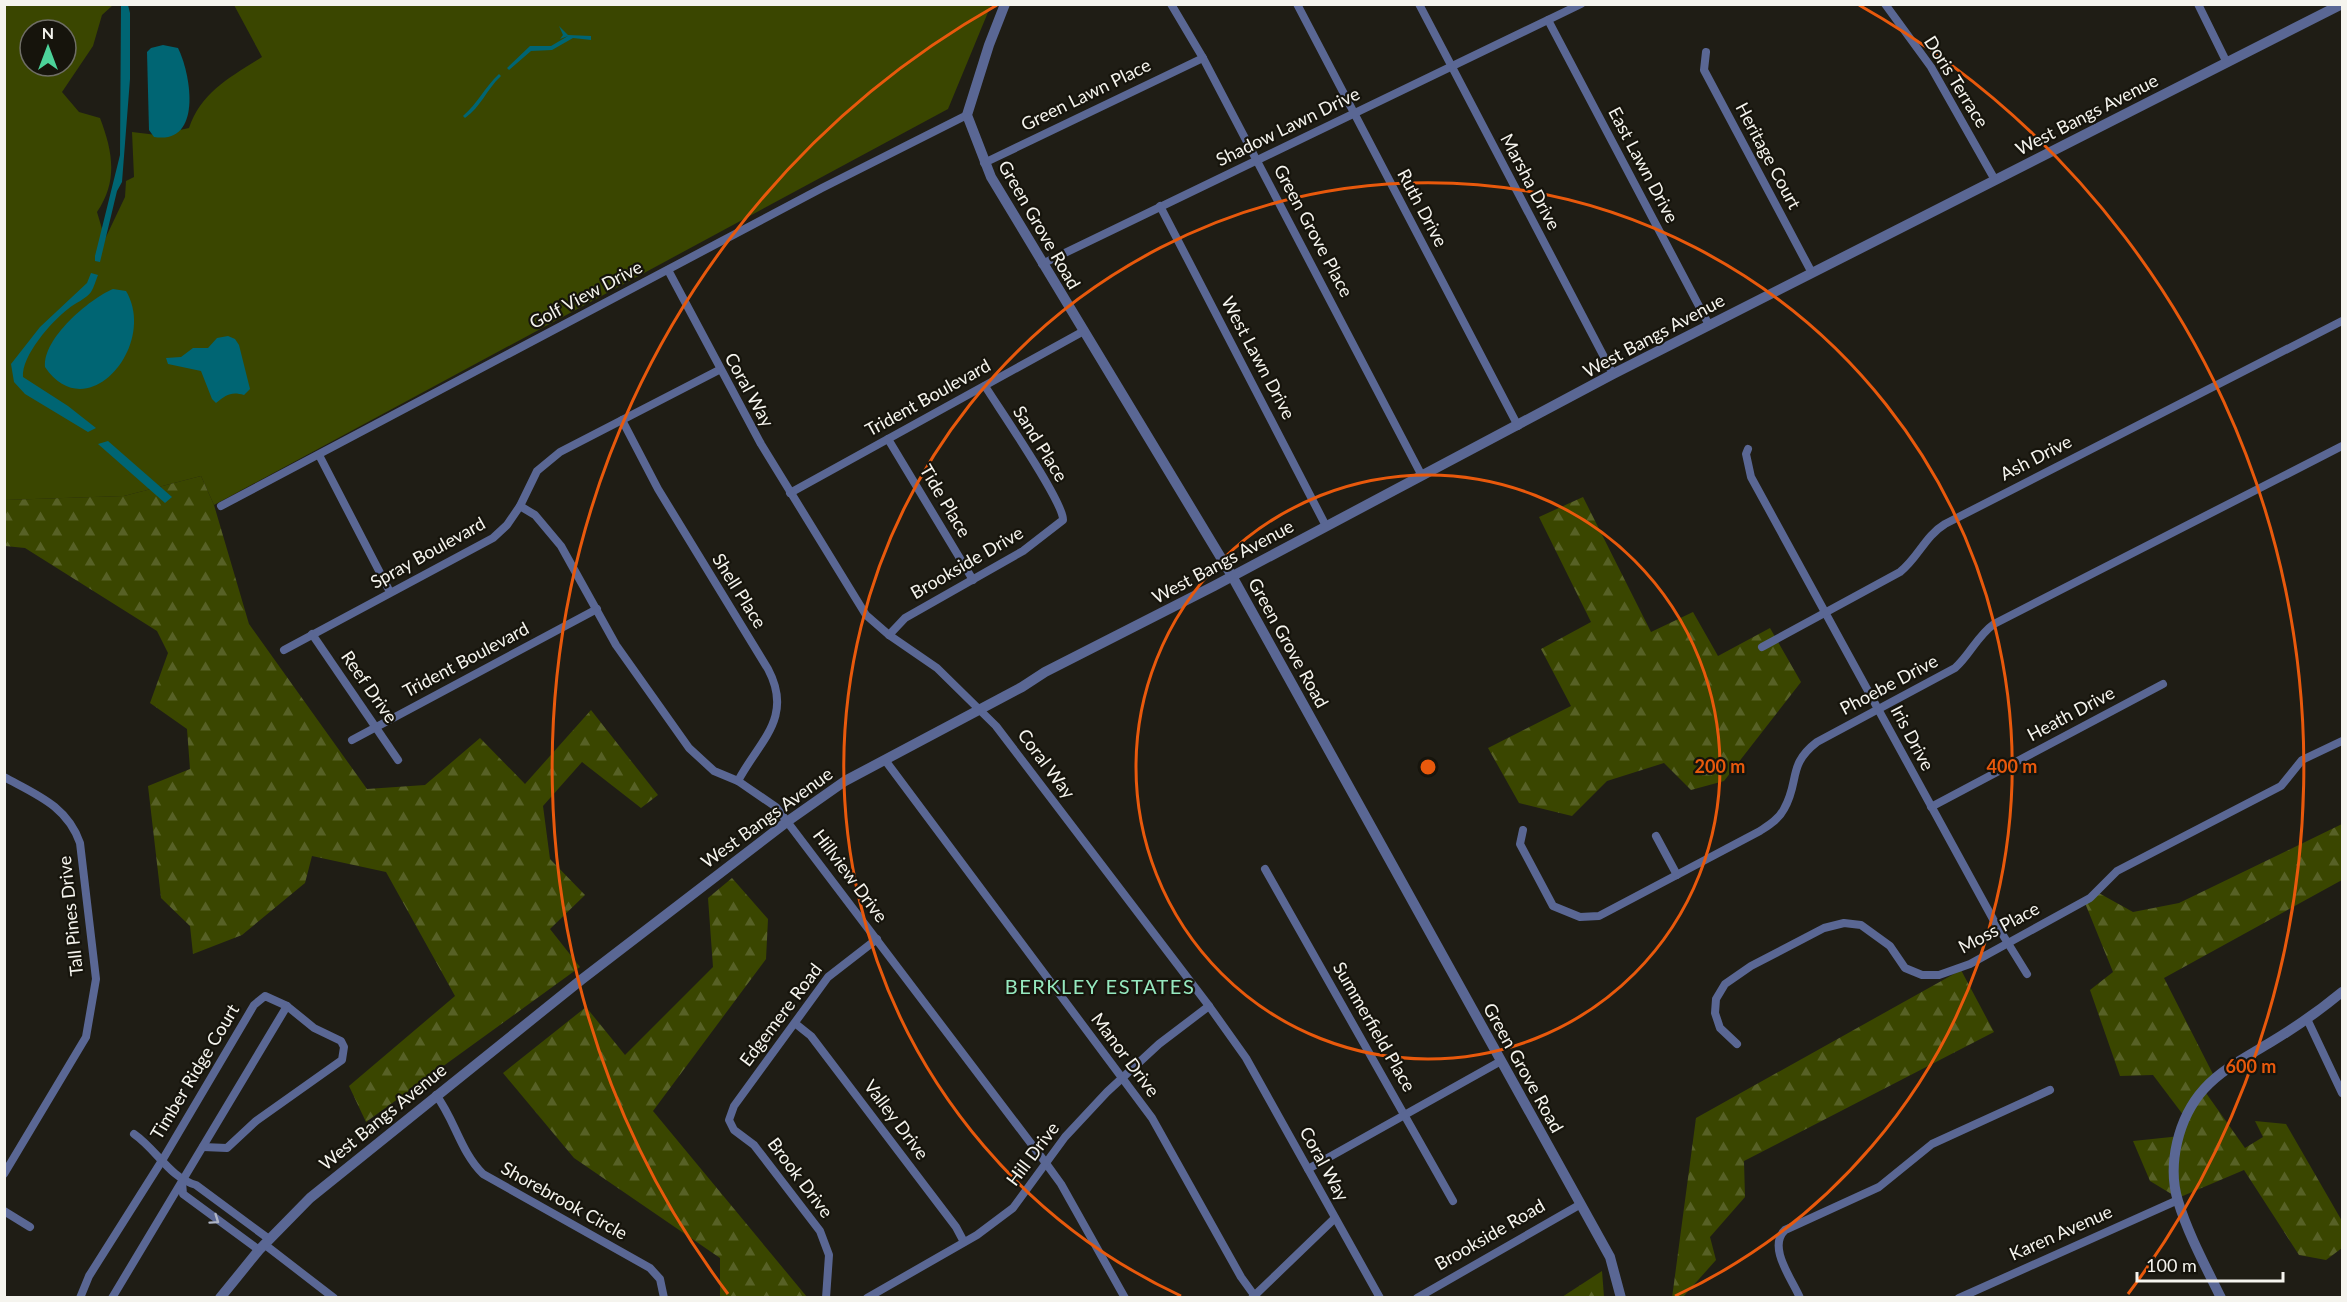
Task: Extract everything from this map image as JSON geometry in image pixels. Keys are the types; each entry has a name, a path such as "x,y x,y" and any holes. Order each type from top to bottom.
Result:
{"street":[{"path":"967,115 989,45 1005,4"},
{"name":"Green Grove Place","path":"1171,4 1203,58 1422,476"},
{"name":"Ruth Drive","path":"1297,4 1518,426"},
{"name":"Marsha Drive","path":"1419,4 1613,374"},
{"name":"Shadow Lawn Drive","path":"1042,264 1581,4"},
{"name":"Doris Terrace","path":"1885,4 1931,67 1995,180"},
{"path":"2198,4 2227,63"},
{"name":"West Bangs Avenue","path":"220,1298 264,1244 310,1198 436,1095 828,792 1045,672 1518,426 1613,374 2335,6"},
{"name":"East Lawn Drive","path":"1548,20 1709,325"},
{"name":"Heritage Court","path":"1706,52 1704,70 1812,273"},
{"name":"Green Lawn Place","path":"984,162 1203,58"},
{"name":"Green Grove Road","path":"967,115 984,162 1082,332 1232,576 1581,1204 1610,1257 1621,1298"},
{"name":"Golf View Drive","path":"221,506 967,115"},
{"name":"West Lawn Drive","path":"1160,206 1326,526"},
{"name":"Coral Way","path":"668,270 719,370 790,493 866,615 889,635 937,668 1003,736 1209,1006 1246,1058 1380,1298"},
{"name":"Ash Drive","path":"1762,647 1824,611 1900,572 1914,559 1930,535 1945,524 2343,321"},
{"name":"Trident Boulevard","path":"790,493 1082,332"},
{"name":"Spray Boulevard","path":"284,650 492,538 507,525 520,506 537,471 560,452 719,370"},
{"name":"Sand Place","path":"985,386 1062,512 1063,520"},
{"name":"Shell Place","path":"622,420 658,489 768,669 777,689 777,711 773,727 738,781"},
{"name":"Tide Place","path":"888,439 973,580"},
{"name":"Phoebe Drive","path":"1523,830 1520,844 1553,906 1569,914 1599,916 1760,831 1777,819 1788,801 1797,764 1804,751 1816,742 1955,668 1968,655 1978,637 1994,624 2343,446"},
{"name":"Iris Drive","path":"1748,449 1746,454 1751,477 1931,807 2027,974"},
{"path":"319,455 390,592"},
{"name":"Hillview Drive","path":"520,506 535,515 561,546 616,645 689,748 714,771 738,781 771,803 788,821 1046,1162 1061,1184 1125,1298"},
{"name":"Brookside Drive","path":"889,635 905,618 1023,551 1063,520"},
{"name":"Trident Boulevard","path":"352,740 597,609"},
{"name":"Reef Drive","path":"312,634 399,759"},
{"name":"Heath Drive","path":"1931,807 2163,684"},
{"name":"Moss Place","path":"1737,1044 1720,1028 1715,1013 1716,999 1725,984 1751,966 1824,928 1844,923 1861,925 1890,946 1905,968 1922,975 1939,975 1970,964 2090,898 2117,871 2281,786 2302,760 2343,741"},
{"name":"Manor Drive","path":"885,760 1152,1118 1253,1296"},
{"name":"Tall Pines Drive","path":"4,777 51,803 73,824 80,843 96,979 86,1037 4,1174"},
{"path":"1656,836 1677,875"},
{"name":"Summerfield Place","path":"1266,869 1453,1201"},
{"name":"Edgemere Road","path":"730,1125 730,1113 734,1106 833,972 877,939"},
{"path":"2221,1298 2178,1200 2174,1176 2175,1152 2186,1118 2199,1095 2221,1074 2307,1019 2343,992"},
{"name":"Timber Ridge Court","path":"80,1298 89,1276 163,1159 254,1005 265,996 287,1006 314,1028 341,1041 344,1047 342,1060 256,1121 227,1148 202,1147"},
{"path":"112,1298 287,1006"},
{"name":"Hill Drive","path":"867,1298 964,1242 1013,1208 1046,1162 1122,1077 1158,1044 1209,1006"},
{"path":"2307,1019 2343,1093"},
{"name":"Valley Drive","path":"796,1023 811,1036 956,1227 964,1242"},
{"path":"1308,1169 1501,1061"},
{"path":"1800,1298 1778,1247 1779,1237 1794,1225 1879,1187 1932,1144 2050,1090"},
{"name":"Shorebrook Circle","path":"436,1095 450,1112 468,1157 483,1174 650,1268 660,1279 664,1298"},
{"name":"Brook Drive","path":"730,1125 754,1144 820,1231 829,1255 826,1298"},
{"name":"Timber Ridge Court","path":"134,1134 163,1159 182,1181 196,1185 264,1244"},
{"name":"Timber Ridge Court","path":"182,1181 183,1194 264,1244"},
{"name":"Karen Avenue","path":"1959,1298 2162,1205 2178,1200"},
{"name":"Brookside Road","path":"1417,1298 1581,1204"},
{"path":"4,1211 30,1227"},
{"path":"1253,1296 1335,1218"},
{"path":"264,1244 334,1298"}],"green space":[{"path":"5,5 113,5 102,15 93,46 78,68 78,18 18,18 18,78 71,78 62,92 79,112 100,118 108,143 111,166 108,189 97,212 105,239 125,197 126,181 134,177 132,132 157,135 189,128 194,115 209,95 229,78 262,57 234,5 991,5 948,109 214,505 201,476 124,496 5,500"},
{"path":"201,476 214,505 249,624 367,789 425,785 480,738 525,784 591,710 658,795 641,808 582,762 543,806 550,859 585,895 550,929 580,967 366,1122 349,1086 455,996 386,872 312,856 305,883 242,935 193,954 190,926 161,898 148,786 190,769 187,729 150,703 168,653 157,631 25,548 5,546 4,500 124,496"},
{"path":"1583,497 1651,632 1693,612 1718,656 1770,628 1801,682 1724,781 1691,790 1664,763 1607,781 1572,816 1519,803 1488,748 1571,706 1541,649 1591,622 1539,517"},
{"path":"2342,824 2342,880 2164,978 2216,1080 2206,1093 2245,1148 2263,1137 2255,1121 2286,1124 2342,1221 2342,1248 2326,1260 2299,1255 2244,1170 2178,1198 2150,1181 2133,1141 2181,1136 2187,1120 2153,1075 2120,1076 2090,990 2113,972 2085,903 2097,892 2133,912 2179,903"},
{"path":"732,878 768,919 766,959 653,1111 807,1297 720,1297 720,1258 574,1158 503,1073 586,1007 625,1055 713,967 708,898"},
{"path":"1961,970 1994,1032 1744,1161 1745,1197 1710,1237 1716,1260 1683,1297 1672,1298 1696,1118"},
{"path":"1602,1271 1604,1297 1562,1297"}],"water":[{"path":"121,5 128,5 130,13 130,79 122,182 117,191 100,262 95,261 95,256 120,155"},
{"path":"559,26 568,35 591,36 591,40 573,38 552,50 531,51 509,70 507,68 530,46 551,46 568,36 560,39 563,35"},
{"path":"163,45 178,48 187,74 189,105 187,119 180,130 170,137 154,137 149,130 147,52 151,48"},
{"path":"499,74 501,76 465,118 463,116"},
{"path":"91,273 98,275 91,292 46,330 27,359 23,377 68,406 96,428 88,432 25,394 14,382 11,364 40,327 87,283"},
{"path":"113,289 126,291 133,312 133,334 126,355 113,372 98,384 80,389 62,384 45,367 46,356 51,344 80,311"},
{"path":"228,336 235,339 239,345 250,389 244,395 229,394 216,403 212,399 201,371 168,364 166,358 181,357 193,348 208,348 217,338"},
{"path":"108,441 172,497 165,503 98,444"}],"district":[{"name":"BERKLEY ESTATES","path":"1100,987"}]}
